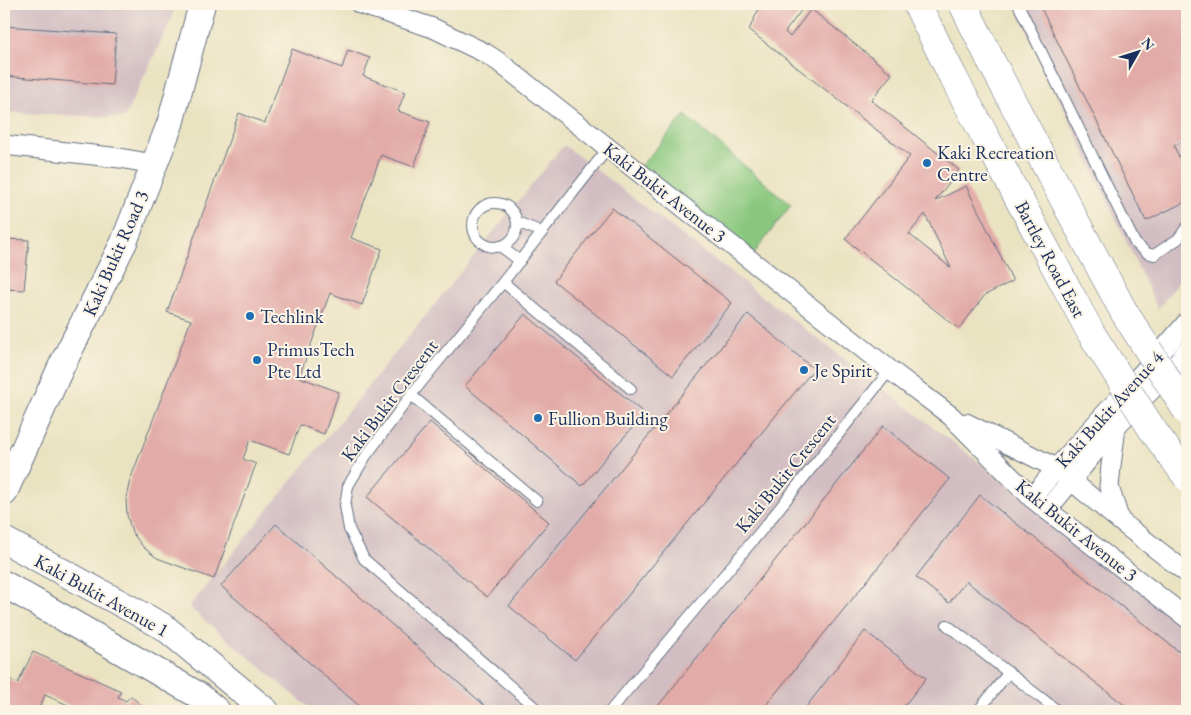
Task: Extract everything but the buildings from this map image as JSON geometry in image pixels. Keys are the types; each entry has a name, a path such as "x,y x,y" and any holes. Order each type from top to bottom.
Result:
{"highway":[{"name":"Bartley Road East","path":"917,4 951,72 1091,333 1152,429 1187,477"},
{"name":"Bartley Road East","path":"963,4 990,59 1124,312 1187,412"}],"main road":[{"name":"Kaki Bukit Road 3","path":"4,493 61,367 124,242 170,124 202,4"},
{"name":"Kaki Bukit Avenue 1","path":"4,540 164,627 266,711"},
{"name":"Kaki Bukit Avenue 1","path":"4,584 198,695 217,711"}],"street":[{"name":"Kaki Bukit Avenue 3","path":"360,4 433,28 485,53 499,62 951,416 1039,504 1187,618"},
{"path":"4,145 120,158 153,164"},
{"name":"Kaki Bukit Avenue 4","path":"1039,504 1056,468 1187,322"},
{"name":"Kaki Bukit Avenue 4","path":"1039,504 1071,481 1116,426 1187,351"},
{"name":"Kaki Bukit Avenue 3","path":"951,416 1056,468 1187,573"},
{"path":"1116,426 1110,487 1120,521"}],"lane":[{"path":"1018,4 1136,243 1147,254 1154,255 1178,239 1187,228"},
{"path":"500,246 520,260 609,147"},
{"path":"492,203 503,204 513,211 517,222 516,233 510,242 500,246 488,246 479,240 473,229 474,217 481,208 492,203"},
{"path":"517,222 542,232"},
{"name":"Kaki Bukit Crescent","path":"520,260 411,395 366,456 348,486 345,506 349,529 364,559 539,711"},
{"path":"503,282 631,389"},
{"name":"Kaki Bukit Crescent","path":"610,711 766,525 890,370"},
{"path":"411,395 537,501"},
{"path":"948,625 1058,711"},
{"path":"978,711 1009,672"}],"shaded area":[{"path":"4,4 174,4 172,18 124,118 4,112"},
{"path":"1015,4 1187,4 1187,271 1158,309"},
{"path":"564,145 1187,621 1187,711 313,711 189,607"}],"green space":[{"path":"685,115 791,205 752,256 640,167"}],"place":[{"name":"Kaki Recreation Centre","path":"927,163"},
{"name":"Techlink","path":"250,316"},
{"name":"PrimusTech Pte Ltd","path":"257,360"},
{"name":"Je Spirit","path":"804,370"},
{"name":"Fullion Building","path":"538,418"}]}
